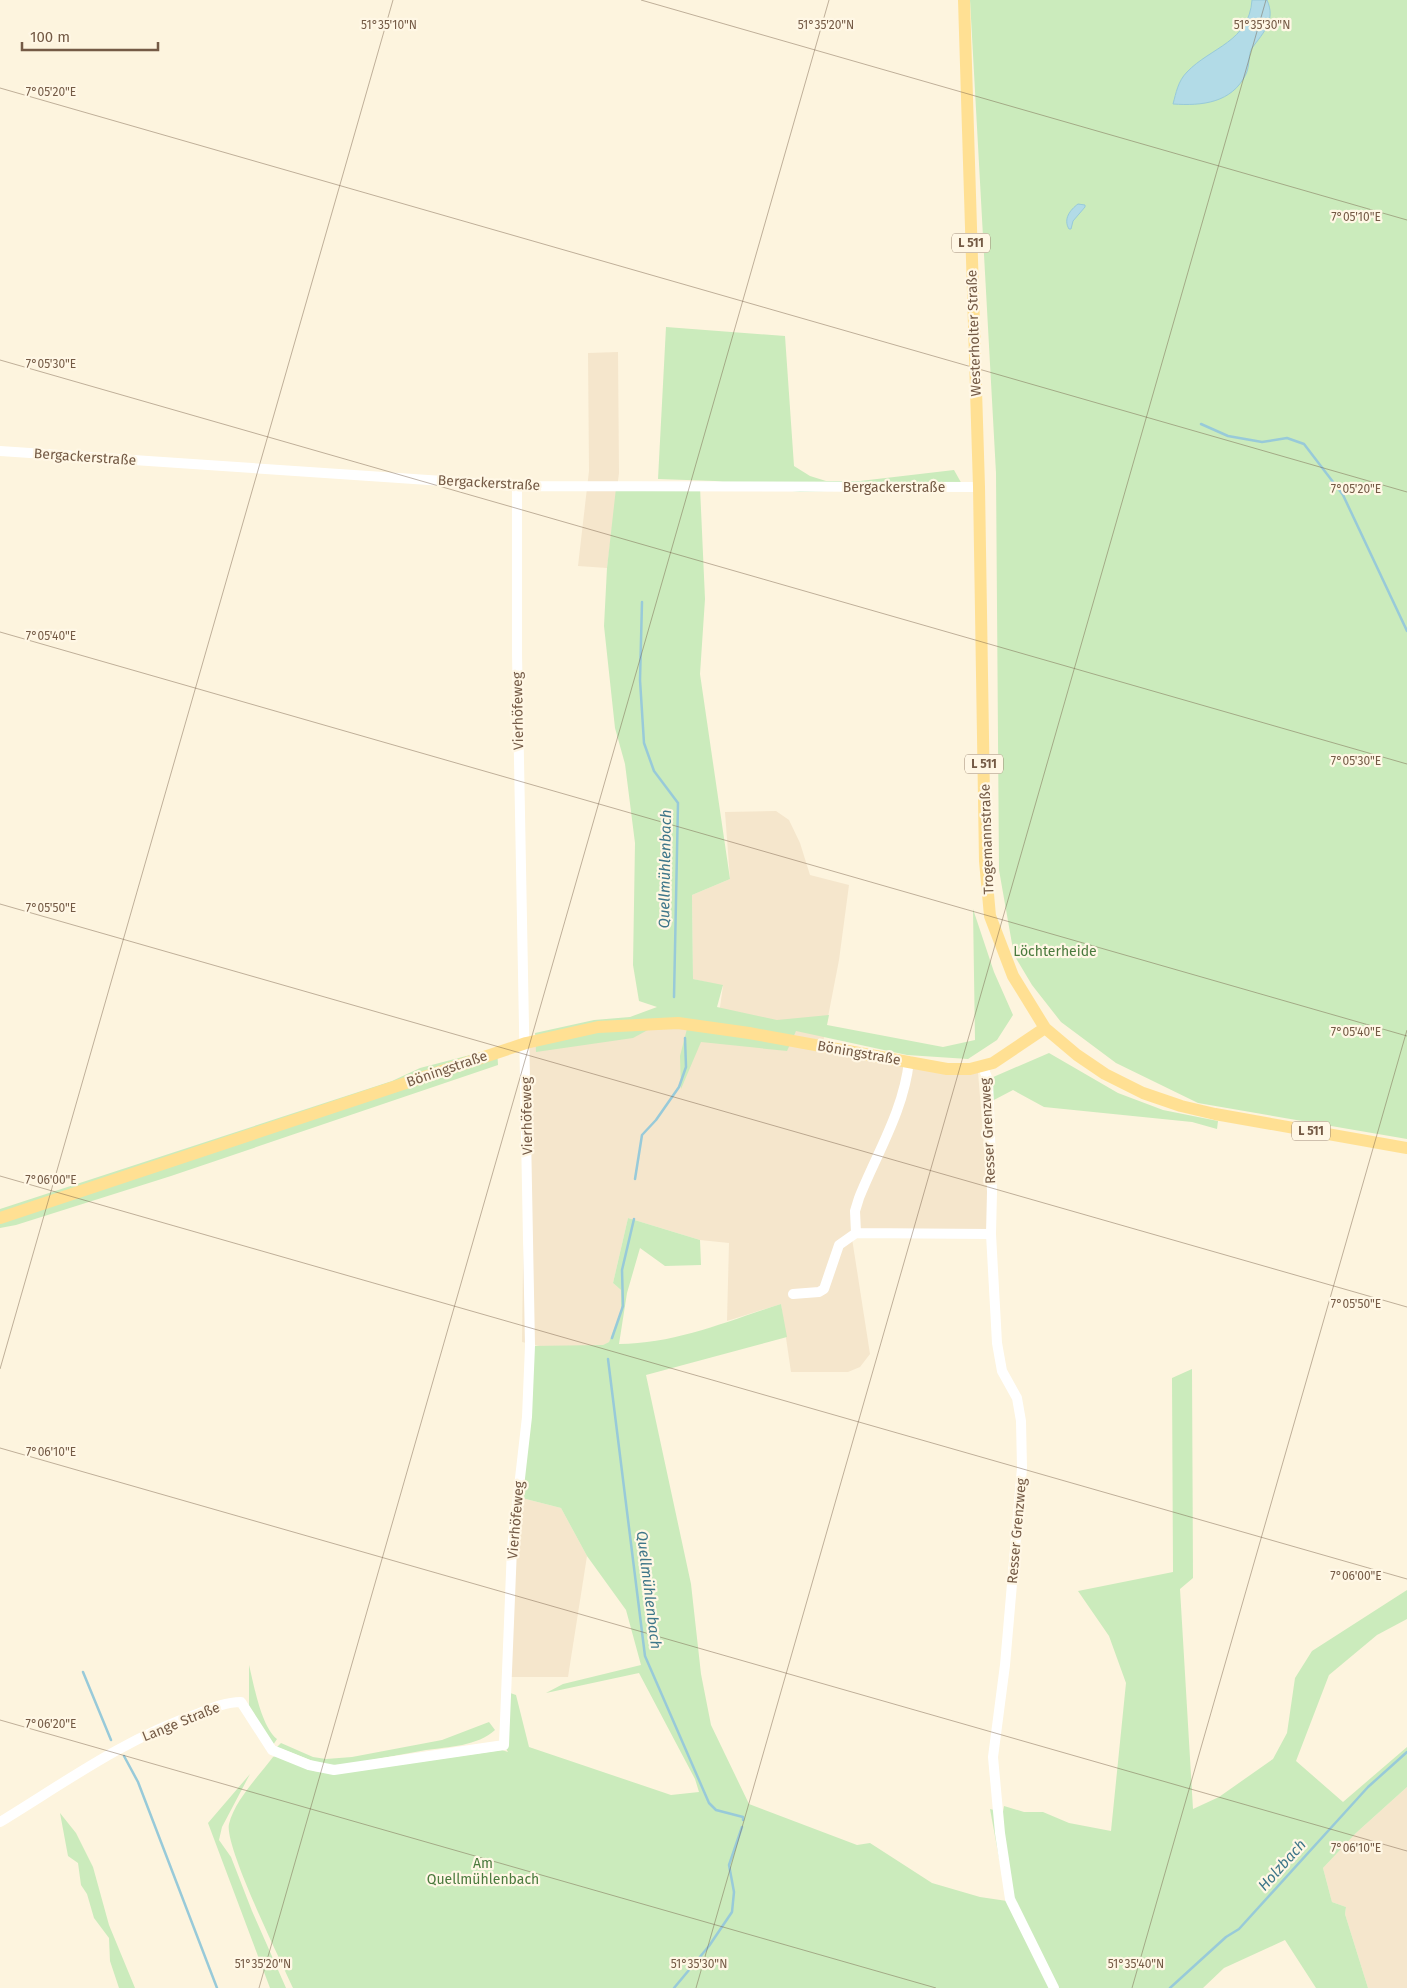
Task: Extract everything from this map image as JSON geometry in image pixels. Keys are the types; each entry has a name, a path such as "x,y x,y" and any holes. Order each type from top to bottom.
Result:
{"main road":[{"name":"Westerholter Straße","path":"964,0 980,487"},
{"name":"Trogemannstraße","path":"980,487 985,860 990,916 1013,976 1045,1028"},
{"name":"Böningstraße","path":"0,1218 526,1043 598,1027 678,1024 749,1033 947,1069 983,1067 993,1063 1045,1028"},
{"name":"L 511","path":"1045,1028 1077,1055 1105,1074 1150,1096 1215,1114 1407,1148"}],"street":[{"name":"Bergackerstraße","path":"0,451 517,486 980,487"},
{"name":"Vierhöfeweg","path":"504,1745 512,1548 527,1417 530,1346 526,1043 516,654 517,486"},
{"name":"Böningstraße","path":"856,1233 855,1211 857,1204 899,1108 907,1081 909,1061"},
{"name":"Resser Grenzweg","path":"983,1067 988,1080 992,1192 991,1234 997,1342 1002,1371 1017,1398 1022,1421 1022,1468 1005,1665 993,1757 998,1814 1010,1900 1054,1988"},
{"path":"793,1294 819,1292 824,1289 839,1245 856,1233 991,1234"},
{"name":"Lange Straße","path":"0,1822 121,1747 172,1722 231,1702 242,1702 272,1750 310,1765 334,1770 504,1745"}],"shaded area":[{"path":"618,352 619,473 607,568 578,566 589,471 588,353"},
{"path":"776,811 789,820 800,843 810,875 849,885 839,960 822,1048 978,1072 991,1234 851,1232 870,1354 860,1367 848,1372 791,1372 781,1304 727,1321 729,1243 700,1240 628,1218 613,1283 621,1290 621,1310 609,1342 598,1348 539,1346 522,1342 526,1043 595,1028 717,1028 723,986 693,979 692,895 730,879 725,812"},
{"path":"518,1497 561,1508 587,1556 568,1677 508,1677"},
{"path":"1407,1787 1407,1988 1368,1988 1345,1914 1346,1907 1332,1902 1323,1868 1356,1833"}],"green space":[{"name":"Löchterheide","path":"970,0 1407,0 1407,1139 1198,1103 1116,1063 1061,1022 1032,985 1014,955 999,870 996,473"},
{"path":"666,327 785,336 794,466 810,476 826,481 860,481 954,470 963,486 800,492 715,481 658,479"},
{"path":"700,487 705,599 700,674 730,879 692,895 693,979 723,985 717,1007 777,1020 829,1015 827,1025 943,1047 975,1040 973,909 994,972 1013,1015 997,1040 968,1059 907,1055 796,1031 787,1051 701,1042 681,1089 680,1056 689,1021 670,1018 633,1038 536,1052 535,1033 594,1020 630,1017 657,1007 639,1001 633,965 635,843 625,764 615,728 604,626 607,568 616,488"},
{"path":"497,1048 498,1065 171,1176 16,1225 0,1228 0,1209 392,1081 420,1068"},
{"path":"1049,1053 1118,1093 1163,1110 1218,1121 1217,1129 1192,1122 1044,1107 1013,1090 992,1101 991,1078"},
{"name":"Am Quellmühlenbach","path":"628,1218 700,1240 701,1265 665,1266 640,1248 627,1293 619,1344 640,1343 681,1336 781,1304 787,1337 646,1375 691,1584 701,1674 711,1725 749,1804 857,1845 870,1843 932,1883 980,1897 1007,1901 990,1809 1003,1812 1004,1806 1024,1812 1043,1812 1069,1823 1111,1831 1126,1683 1109,1636 1078,1591 1173,1572 1172,1378 1192,1369 1193,1578 1180,1589 1193,1809 1219,1797 1273,1759 1287,1733 1295,1678 1312,1651 1407,1590 1407,1619 1377,1635 1329,1675 1296,1761 1343,1802 1407,1747 1407,1787 1356,1833 1323,1868 1332,1902 1346,1907 1345,1914 1368,1988 1316,1988 1285,1940 1224,1968 1203,1988 293,1988 244,1878 230,1836 229,1824 236,1806 273,1757 278,1755 314,1771 336,1774 502,1750 508,1752 504,1745 507,1692 516,1695 529,1747 671,1795 699,1792 695,1779 639,1673 546,1693 563,1684 641,1665 626,1610 587,1556 561,1508 518,1497 530,1346 603,1345 609,1342 621,1310 621,1290 613,1283"},
{"path":"249,1665 262,1715 271,1733 277,1739 273,1745 249,1706"},
{"path":"489,1722 495,1730 471,1743 339,1766 323,1765 277,1747 281,1743 313,1757 326,1759 352,1757 442,1740"},
{"path":"250,1774 222,1827 219,1840 231,1857 252,1911 286,1988 270,1988 208,1823"},
{"path":"60,1813 76,1833 93,1867 109,1925 135,1988 119,1988 110,1961 109,1938 94,1918 87,1894 81,1885 78,1863 68,1856"}],"water":[{"path":"1252,0 1267,0 1270,14 1267,26 1252,48 1246,74 1240,84 1233,91 1215,101 1195,104 1173,104 1179,83 1187,72 1236,35 1244,25"},
{"path":"1078,204 1085,205 1085,207 1073,221 1071,229 1069,229 1067,225 1068,215"}],"waterway":[{"path":"1201,424 1228,436 1262,442 1287,438 1304,444 1343,495 1407,631"},
{"name":"Quellmühlenbach","path":"642,602 640,680 644,743 654,771 678,803 674,997"},
{"name":"Quellmühlenbach","path":"635,1179 642,1135 656,1120 679,1087 686,1067 685,1038"},
{"name":"Quellmühlenbach","path":"612,1338 623,1306 622,1270 634,1219"},
{"name":"Quellmühlenbach","path":"608,1359 645,1656 709,1803 716,1810 743,1817 743,1820"},
{"path":"83,1672 111,1740"},
{"name":"Holzbach","path":"1170,1988 1226,1937 1239,1929 1368,1787 1407,1752"},
{"path":"124,1756 138,1782 217,1988"},
{"name":"Quellmühlenbach","path":"674,1988 709,1946 732,1912 734,1892 729,1865 742,1827"}]}
